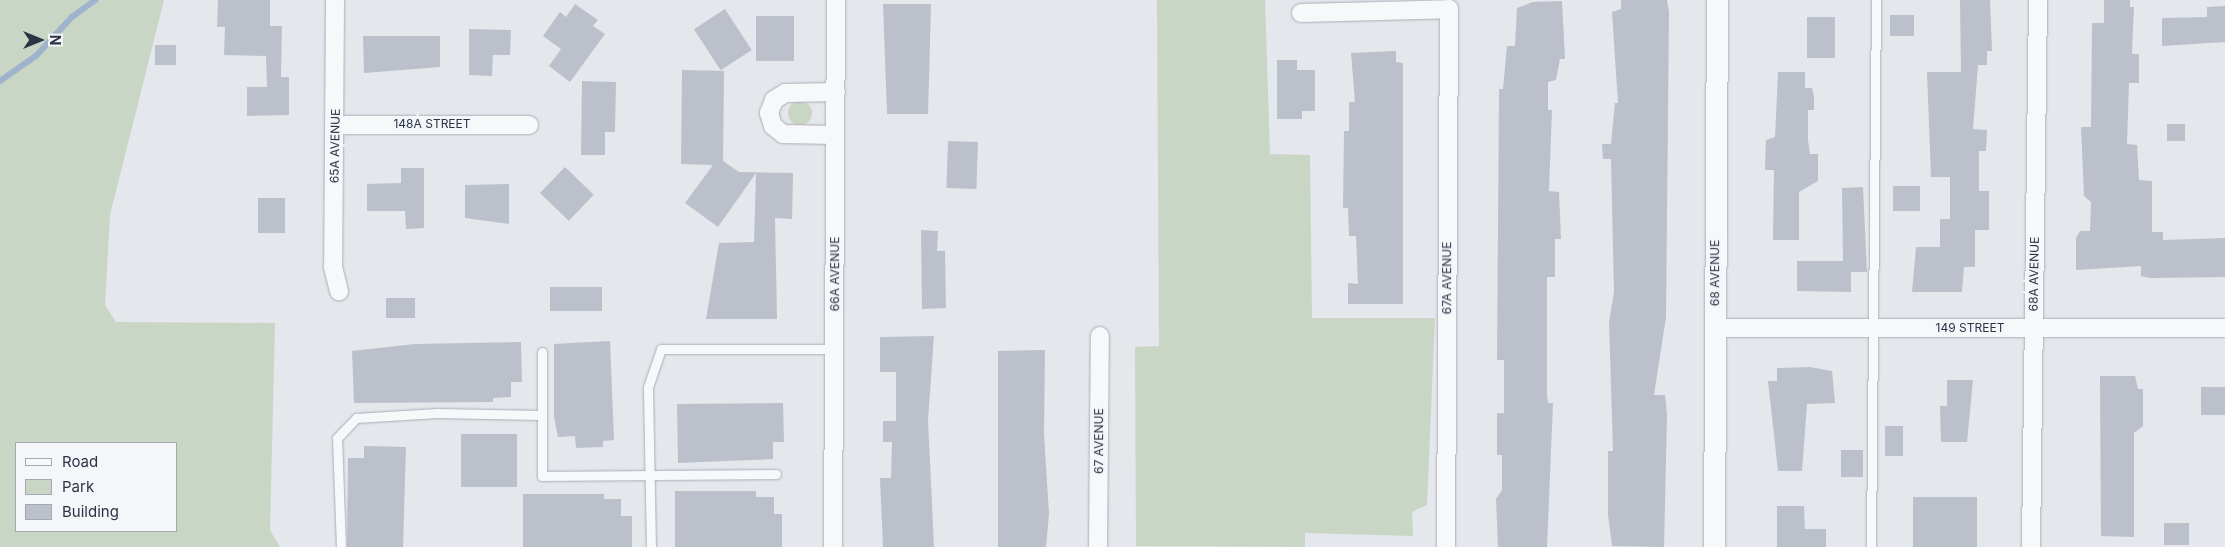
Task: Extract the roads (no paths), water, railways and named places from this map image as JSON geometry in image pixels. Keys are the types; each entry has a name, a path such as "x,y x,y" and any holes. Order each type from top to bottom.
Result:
{"street":[{"name":"65A AVENUE","path":"335,0 333,267 339,291"},
{"name":"66A AVENUE","path":"833,547 836,0"},
{"name":"68 AVENUE","path":"1714,547 1717,0"},
{"name":"68A AVENUE","path":"2031,547 2038,0"},
{"name":"67A AVENUE","path":"1301,13 1449,10 1446,547"},
{"path":"836,92 785,93 774,100 769,113 773,126 783,134 836,135"},
{"name":"148A STREET","path":"335,124 529,125"},
{"name":"149 STREET","path":"1715,328 2225,328"},
{"name":"67 AVENUE","path":"1098,547 1100,336"}],"lane":[{"path":"1871,547 1876,0"},
{"path":"651,547 648,387 661,349 834,349"},
{"path":"542,352 542,476 776,474"},
{"path":"341,547 337,438 356,418 437,412 541,415"}],"waterway":[{"path":"0,81 36,56 72,17 95,0"}]}
